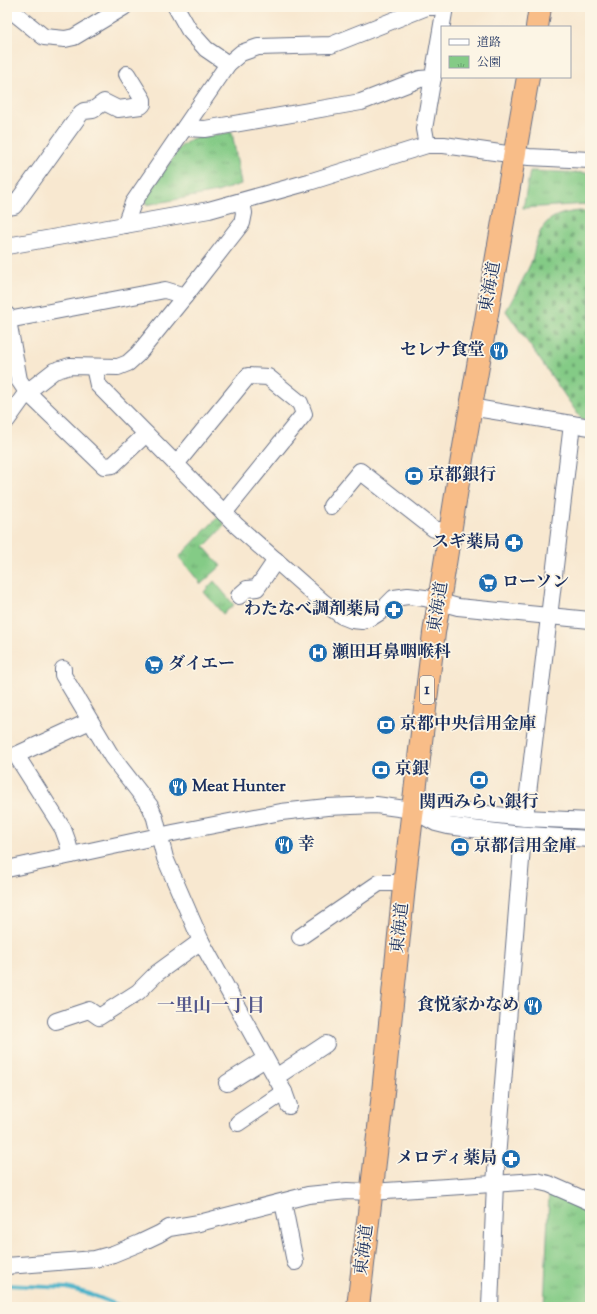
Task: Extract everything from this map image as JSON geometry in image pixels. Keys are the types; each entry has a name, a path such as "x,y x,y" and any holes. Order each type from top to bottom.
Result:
{"highway":[{"path":"537,26 540,7"},
{"name":"東海道","path":"358,1307 434,633 470,407 528,78"}],"street":[{"path":"7,7 44,37 65,39 74,37 124,7"},
{"path":"176,7 189,30 206,49 228,64"},
{"path":"125,225 134,203 228,64 241,54 258,47 331,45 427,7 434,7"},
{"path":"442,26 445,7"},
{"path":"427,145 424,129 441,31"},
{"path":"7,207 14,206 81,113 84,111 93,110 104,102 118,109 141,106 143,100 127,74"},
{"path":"185,128 205,129 361,102 420,80 433,78"},
{"path":"7,246 208,210 242,202 427,145 444,145 514,155 590,160"},
{"path":"7,420 27,392 54,371 70,366 118,367 128,363 138,354 242,223 244,213 242,202"},
{"path":"146,434 113,464 104,466 27,392 19,380 7,318 164,290 185,296"},
{"path":"94,367 98,385 224,513 323,602 342,616 352,620 362,621 380,612 394,598 408,596 425,598 458,607 590,620"},
{"path":"176,464 248,376 268,377 300,403 304,414 224,513"},
{"path":"470,407 590,427"},
{"path":"525,818 572,424"},
{"path":"331,506 360,471 434,529 450,532"},
{"path":"239,596 247,589 258,588 276,560"},
{"path":"62,669 63,675 112,757 150,806 155,818 165,858 201,941 276,1077 286,1099 238,1123"},
{"path":"71,855 63,829 16,755 90,720"},
{"path":"7,869 160,836 281,812 309,808 376,805 413,810 450,810 525,818 590,821"},
{"path":"413,810 436,823 448,826 524,835 590,839"},
{"path":"490,1307 496,1183 524,835"},
{"path":"300,936 379,883 405,883"},
{"path":"56,1021 89,1010 99,1017 138,992 157,973 201,941"},
{"path":"276,1077 326,1044"},
{"path":"227,1082 265,1059"},
{"path":"7,1266 103,1257 159,1234 169,1228 198,1223 308,1195 347,1191 371,1192 536,1181 549,1184 590,1202"},
{"path":"283,1202 295,1262"}],"green space":[{"path":"232,132 241,184 217,192 146,205 146,199 179,148 191,139"},
{"path":"530,171 590,173 590,206 588,204 523,208"},
{"path":"580,211 590,213 590,421 582,420 506,311 531,264 538,237 545,224 554,217"},
{"path":"219,516 225,525 204,547 221,566 201,584 179,557"},
{"path":"214,581 234,605 223,614 204,592"},
{"path":"549,1192 590,1211 590,1307 544,1307"}],"waterway":[{"path":"7,1285 67,1288 90,1294 123,1307"}],"place":[{"name":"セレナ食堂","path":"499,351"},
{"name":"京都銀行","path":"414,476"},
{"name":"スギ薬局","path":"514,543"},
{"name":"ローソン","path":"488,583"},
{"name":"わたなべ調剤薬局","path":"394,610"},
{"name":"瀬田耳鼻咽喉科","path":"318,653"},
{"name":"ダイエー","path":"154,665"},
{"name":"京都中央信用金庫","path":"386,725"},
{"name":"京銀","path":"381,770"},
{"name":"関西みらい銀行","path":"479,780"},
{"name":"Meat Hunter","path":"178,787"},
{"name":"幸","path":"284,845"},
{"name":"京都信用金庫","path":"460,847"},
{"name":"食悦家かなめ","path":"533,1006"},
{"name":"メロディ薬局","path":"511,1159"}],"district":[{"name":"一里山一丁目","path":"211,1007"}]}
